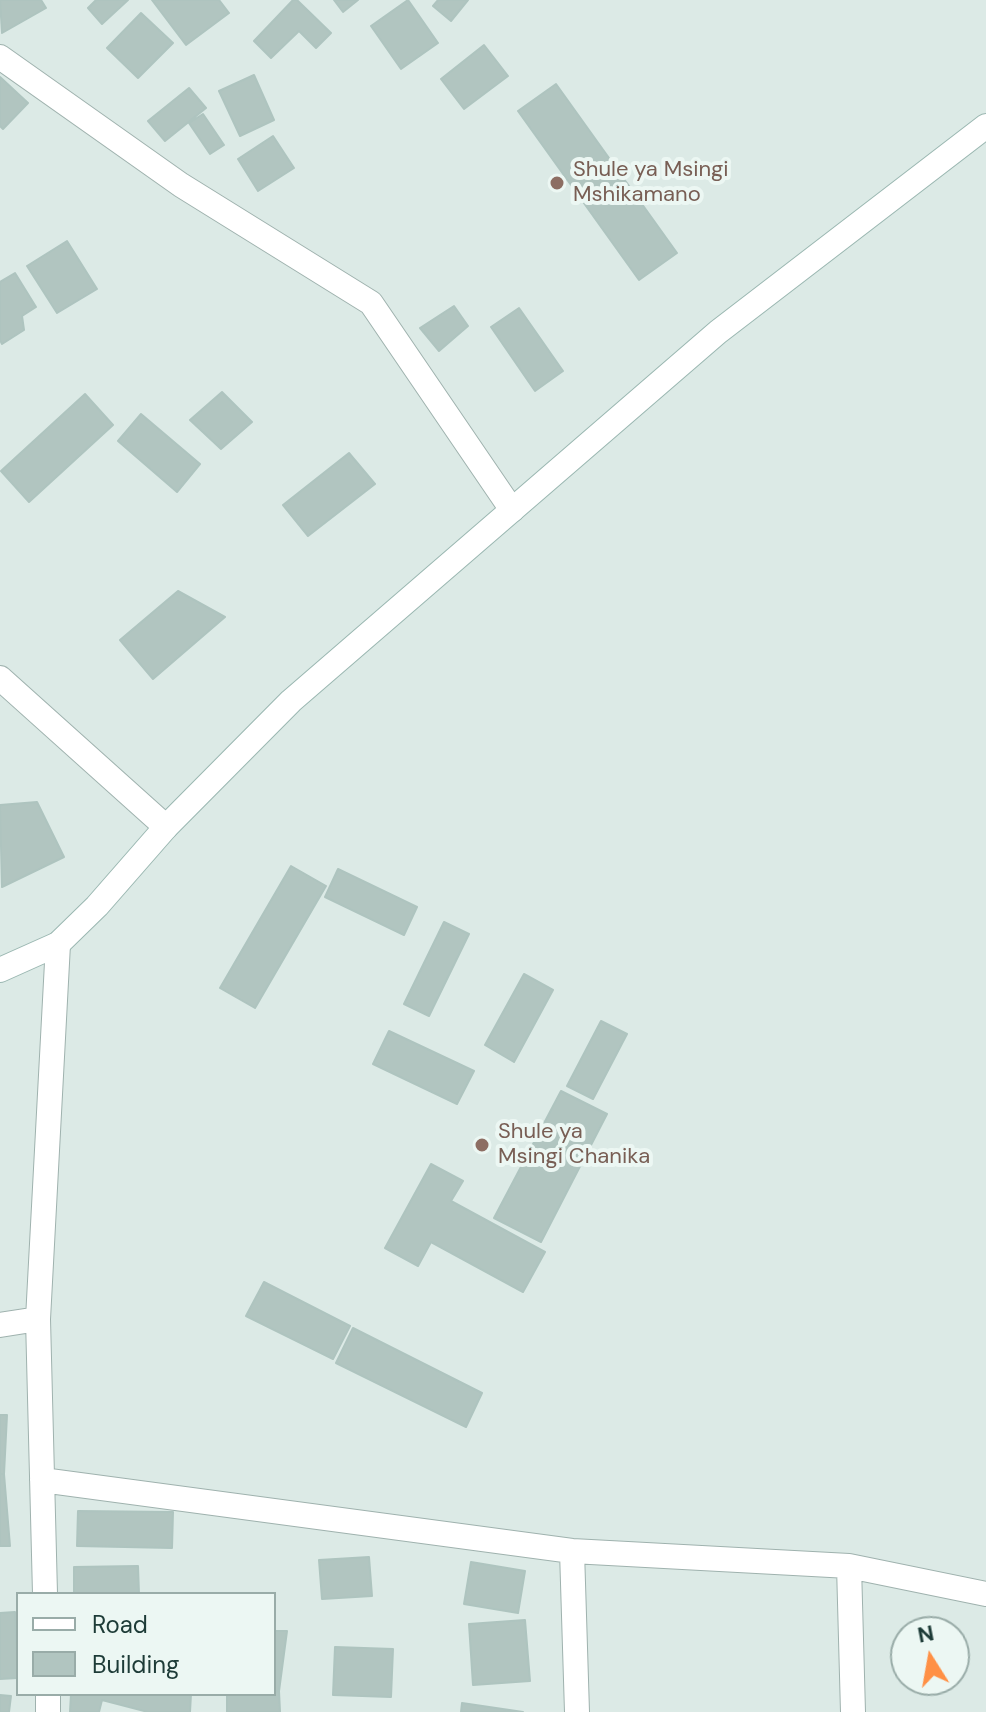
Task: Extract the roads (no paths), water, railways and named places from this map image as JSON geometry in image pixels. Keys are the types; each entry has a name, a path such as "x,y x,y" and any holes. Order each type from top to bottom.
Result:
{"street":[{"path":"0,57 181,185 371,303 512,510"},
{"path":"0,970 58,944 97,906 166,827 291,701 718,332 986,126"},
{"path":"0,678 166,827"},
{"path":"45,1592 38,1319 58,944"},
{"path":"0,1325 38,1319"},
{"path":"42,1480 572,1551 849,1566 986,1594"},
{"path":"572,1551 577,1712"},
{"path":"849,1566 853,1712"}],"place":[{"name":"Shule ya Msingi Mshikamano","path":"557,183"},
{"name":"Shule ya Msingi Chanika","path":"482,1145"}]}
